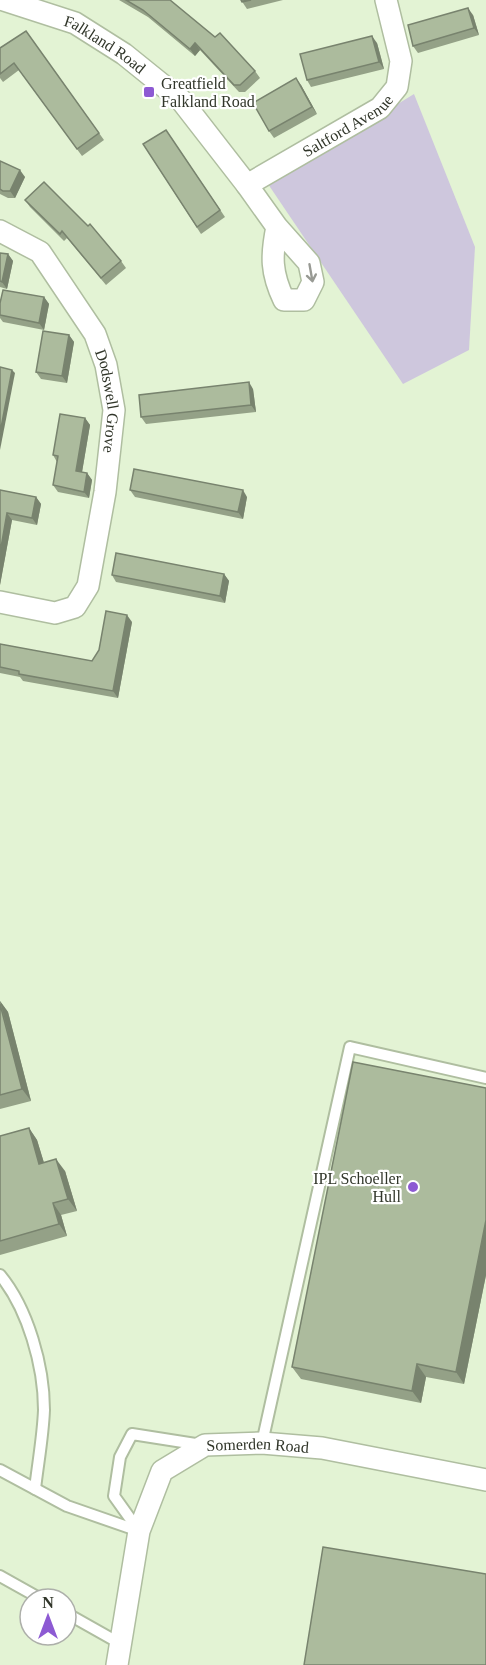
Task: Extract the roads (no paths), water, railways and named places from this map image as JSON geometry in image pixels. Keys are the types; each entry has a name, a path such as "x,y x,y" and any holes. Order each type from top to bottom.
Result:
{"street":[{"name":"Falkland Road","path":"4,0 75,23 124,54 181,100 277,227"},
{"name":"Saltford Avenue","path":"247,185 380,108 397,87 401,62 386,0"},
{"name":"Dodswell Grove","path":"0,231 40,252 95,334 106,364 114,410 105,492 88,586 75,607 55,613 0,602"},
{"name":"Somerden Road","path":"117,1665 139,1531 162,1471 205,1445 262,1443 322,1448 486,1480"}],"lane":[{"path":"262,1443 350,1047 486,1078"},
{"path":"0,1275 13,1291 38,1354 44,1409 35,1489"},
{"path":"139,1531 114,1496 120,1457 132,1434 205,1445"},
{"path":"0,1470 67,1506 139,1531"},
{"path":"0,1576 20,1587"},
{"path":"78,1620 121,1644"}],"place":[{"name":"Greatfield Falkland Road","path":"149,92"},
{"name":"IPL Schoeller Hull","path":"413,1187"}]}
